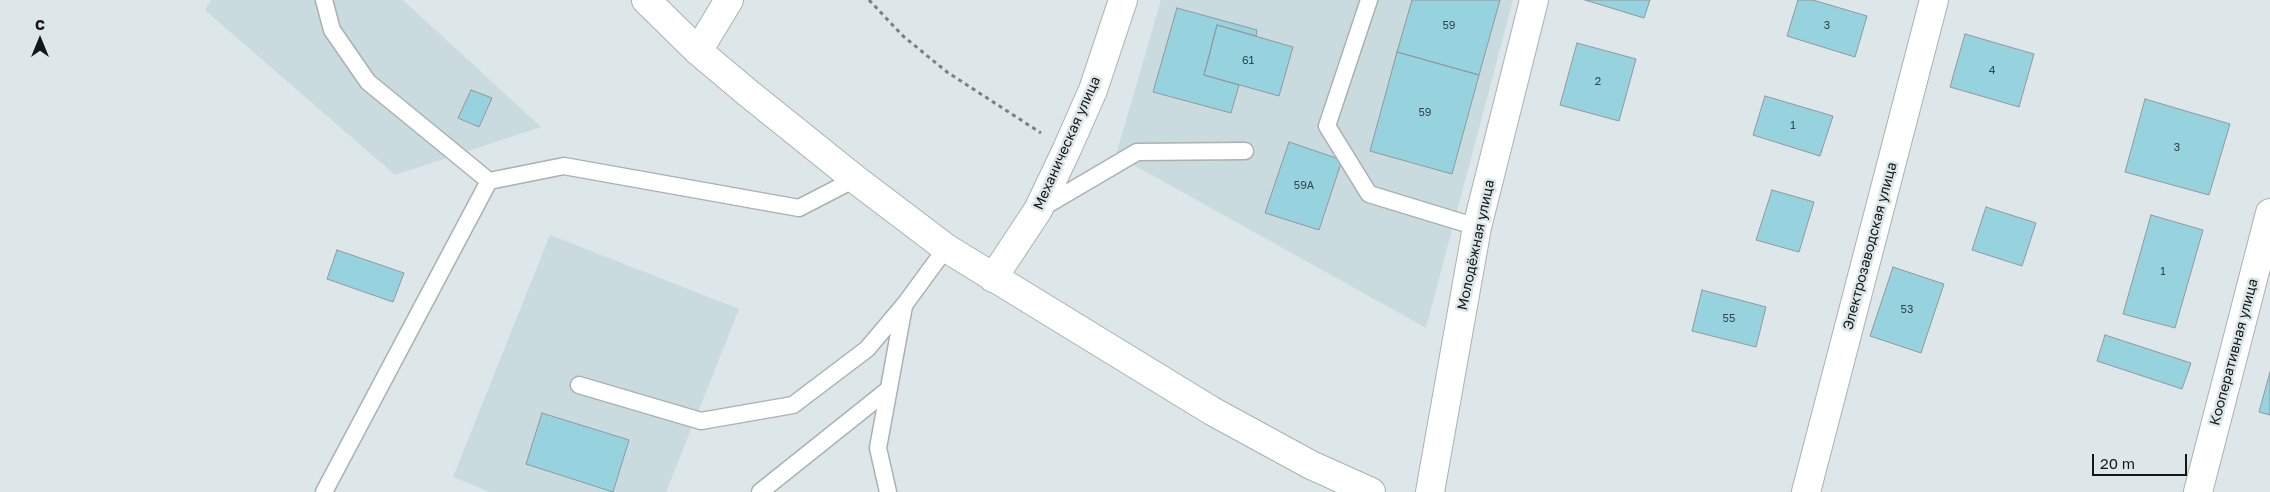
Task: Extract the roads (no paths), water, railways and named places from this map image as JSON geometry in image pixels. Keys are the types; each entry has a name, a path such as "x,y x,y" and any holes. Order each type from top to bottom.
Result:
{"street":[{"path":"646,0 698,51 855,179 946,248 1212,411 1311,465 1371,492"},
{"path":"698,51 729,0"},
{"name":"Механическая улица","path":"993,278 1038,210 1067,149 1093,90 1123,0"},
{"name":"Молодёжная улица","path":"1430,492 1476,227 1534,0"},
{"name":"Электрозаводская улица","path":"1806,492 1934,0"},
{"name":"Кооперативная улица","path":"2198,492 2270,213"}],"lane":[{"path":"324,0 332,30 368,82 489,181"},
{"path":"1368,0 1327,126 1369,194 1476,227"},
{"path":"1038,210 1137,152 1245,151"},
{"path":"489,181 564,166 799,208 855,179"},
{"path":"324,492 489,181"},
{"path":"579,385 700,421 793,404 867,348 905,304 946,248"},
{"path":"888,492 878,448 905,304"},
{"path":"760,492 889,389"}]}
